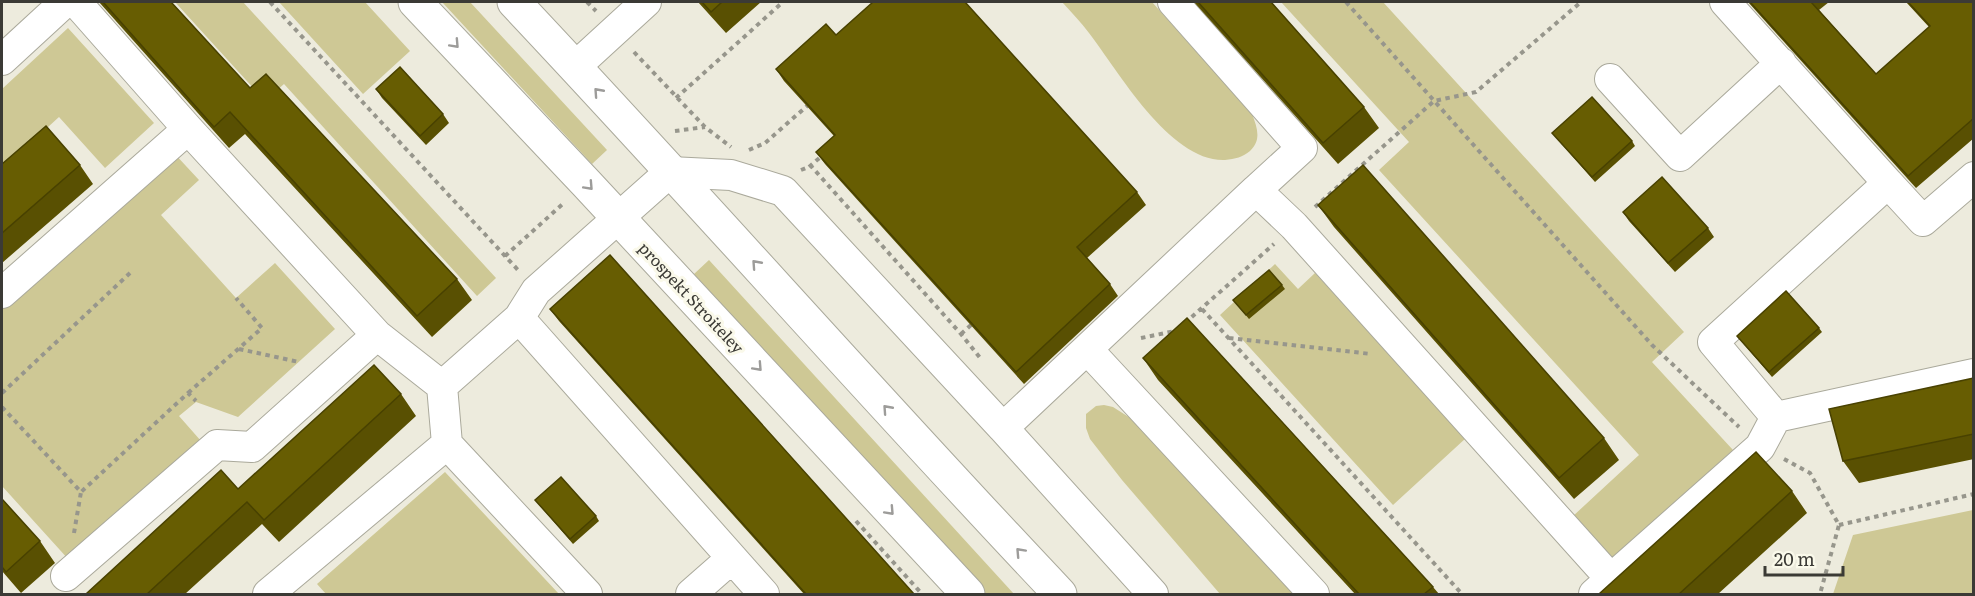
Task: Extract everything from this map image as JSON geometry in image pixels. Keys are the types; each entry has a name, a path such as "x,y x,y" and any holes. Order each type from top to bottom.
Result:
{"main road":[{"name":"prospekt Stroiteley","path":"415,2 968,594"},
{"path":"514,2 950,478 1060,594"}],"lane":[{"path":"2,60 65,2"},
{"path":"76,2 188,129 377,335 442,386 447,444 587,594"},
{"path":"1003,428 1302,148 1173,2"},
{"path":"1725,2 1923,221 1974,177"},
{"path":"575,67 629,7"},
{"path":"1610,79 1680,156 1781,63"},
{"path":"2,293 188,129"},
{"path":"442,386 519,318 536,291 670,172 731,175 783,191 1153,594"},
{"path":"1776,417 1713,342 1888,183"},
{"path":"1256,190 1294,226 1413,359 1602,587 1760,447 1776,417 1974,374"},
{"path":"519,318 764,594"},
{"path":"66,576 217,445 252,447 377,335"},
{"path":"1087,349 1314,594"},
{"path":"268,594 447,444"},
{"path":"691,594 732,558"}],"path":[{"path":"270,2 536,291"},
{"path":"676,98 783,2"},
{"path":"1346,2 1652,345 1760,447 1810,473 1839,525 1821,594"},
{"path":"1132,340 1177,331 1434,101 1476,92 1581,2"},
{"path":"740,154 765,143 807,106"},
{"path":"811,166 828,150"},
{"path":"2,393 130,273"},
{"path":"2,407 81,492 262,328 236,298"},
{"path":"1202,308 1462,594"},
{"path":"961,334 971,325"},
{"path":"1229,338 1413,359"},
{"path":"238,349 299,362"},
{"path":"188,393 196,402"},
{"path":"1839,525 1974,494"}],"shaded area":[{"path":"175,2 243,2 496,278 477,296 284,84 265,101"},
{"path":"279,2 365,2 410,51 363,94"},
{"path":"442,2 470,2 607,150 592,164"},
{"path":"1062,2 1152,2 1252,114 1257,133 1254,147 1242,156 1225,160 1205,157 1185,146 1166,131 1148,112 1086,29"},
{"path":"1281,2 1383,2 1684,332 1652,362 1733,450 1612,560 1572,517 1639,455 1379,170 1409,142"},
{"path":"68,28 154,123 105,168 59,117 2,169 2,89"},
{"path":"173,152 199,180 161,215 236,298 275,263 335,329 238,417 196,402 179,416 201,441 69,560 2,486 2,307"},
{"path":"709,260 1014,594 986,594 694,274"},
{"path":"1275,264 1298,289 1315,273 1466,438 1393,505 1220,315"},
{"path":"1096,406 1113,407 1135,421 1297,594 1220,594 1122,480 1090,439 1086,428 1086,414"},
{"path":"445,472 559,594 326,594 317,584"},
{"path":"1973,510 1973,594 1833,594 1853,535"}],"building":[{"path":"103,2 171,2 250,88 266,74 457,279 417,316 230,112 214,127"},
{"path":"702,2 722,2 711,12"},
{"path":"873,2 965,2 1137,192 1077,247 1110,284 1016,372 816,152 835,135 776,69 826,24 836,35"},
{"path":"1198,2 1271,2 1364,107 1323,143"},
{"path":"1750,2 1811,2 1876,74 1930,26 1908,2 1974,2 1974,118 1908,176"},
{"path":"400,67 443,114 420,136 376,89"},
{"path":"1592,97 1632,141 1592,177 1552,133"},
{"path":"46,126 80,165 2,233 2,164"},
{"path":"1363,165 1604,438 1559,478 1318,205"},
{"path":"1662,177 1708,228 1668,263 1623,212"},
{"path":"610,255 914,594 806,594 550,309"},
{"path":"1269,270 1282,285 1246,315 1233,300"},
{"path":"1786,291 1819,328 1769,372 1737,336"},
{"path":"1187,318 1433,587 1424,594 1359,594 1143,358"},
{"path":"374,365 401,394 264,520 247,502 147,594 86,594 221,470 238,489"},
{"path":"1974,378 1974,434 1843,461 1829,409"},
{"path":"1756,452 1792,491 1679,594 1599,594"},
{"path":"561,477 596,516 570,539 535,500"},
{"path":"2,499 40,541 6,572 2,567"}]}
